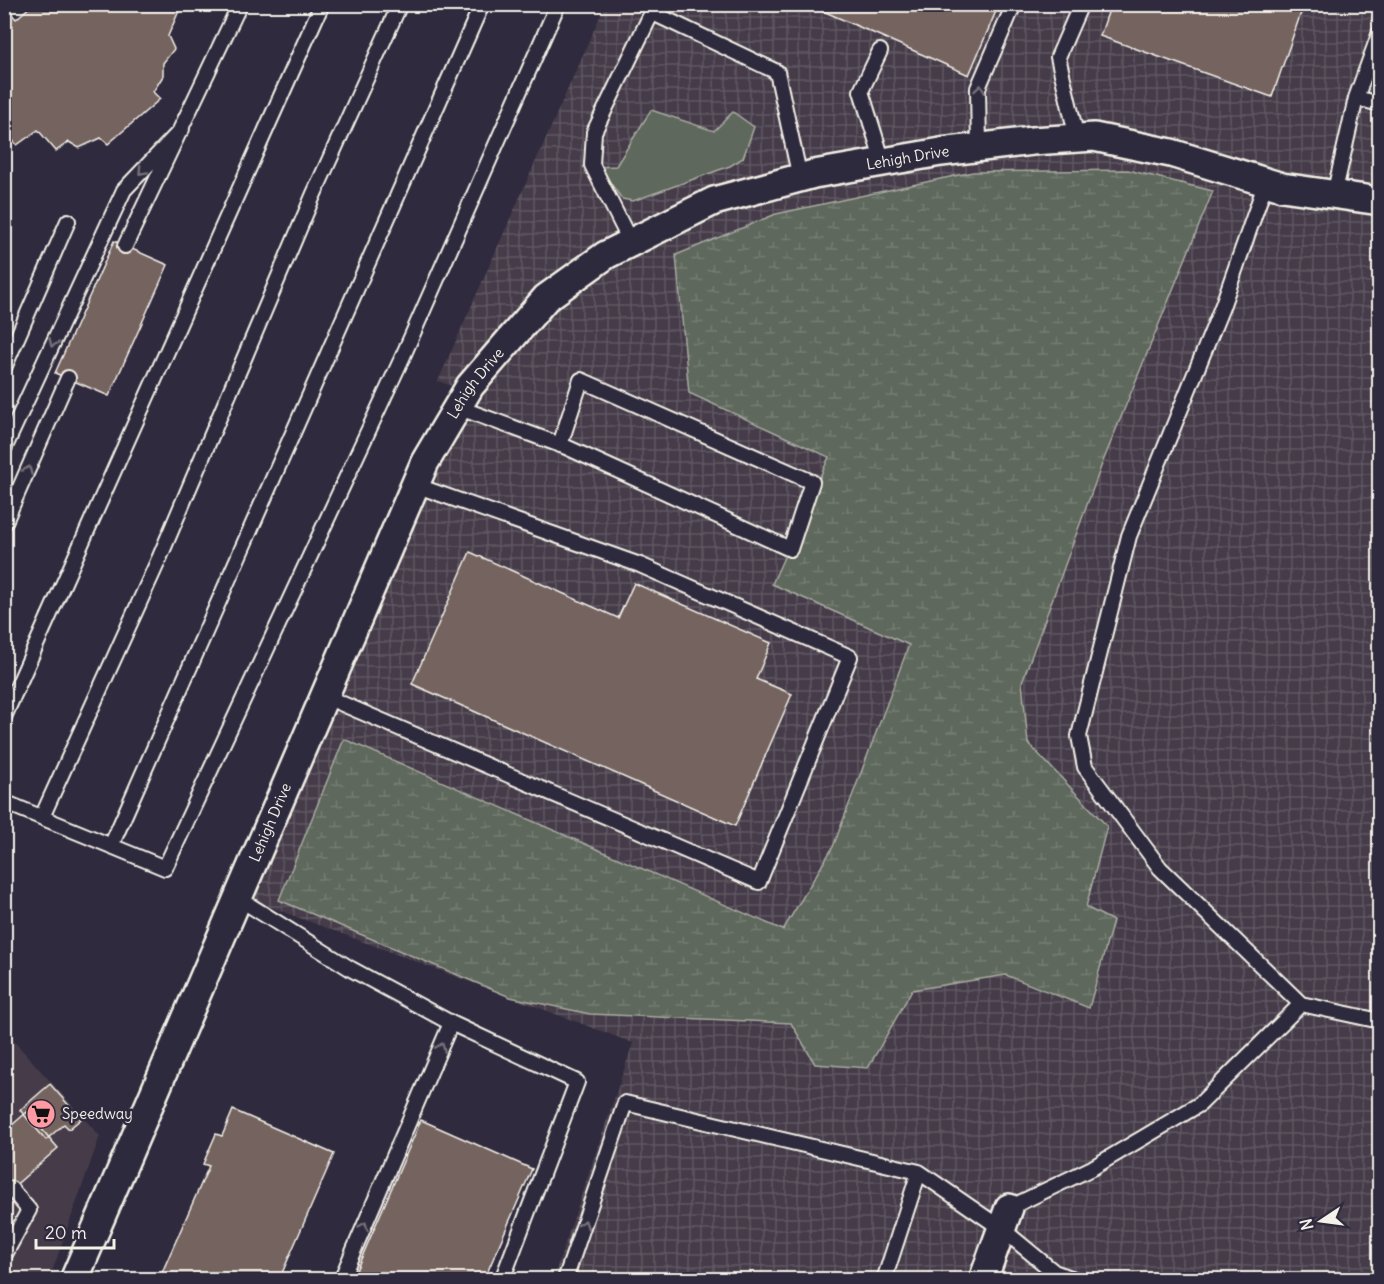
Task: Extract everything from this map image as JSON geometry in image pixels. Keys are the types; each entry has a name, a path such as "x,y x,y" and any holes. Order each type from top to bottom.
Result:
{"street":[{"name":"Lehigh Drive","path":"74,1280 425,462 470,386 546,298 606,255 714,201 800,178 979,147 1094,137 1171,153 1282,187 1380,201"},
{"path":"983,1280 1005,1219"}],"lane":[{"path":"125,246 240,4"},
{"path":"4,717 322,4"},
{"path":"42,817 159,559 313,196 400,4"},
{"path":"111,846 482,4"},
{"path":"4,802 165,868 403,356 558,4"},
{"path":"979,147 978,88 1014,4"},
{"path":"1077,138 1058,57 1081,4"},
{"path":"631,243 592,165 594,132 654,9 777,72 800,178"},
{"path":"1334,195 1356,98 1380,32"},
{"path":"880,51 861,91 883,162"},
{"path":"1356,98 1380,104"},
{"path":"4,449 124,190 182,129"},
{"path":"1266,182 1222,308 1130,536 1079,736 1085,767 1160,868 1301,1004 1380,1021"},
{"path":"4,368 69,221"},
{"path":"4,524 68,378"},
{"path":"457,407 560,445 790,549 812,482 580,380 560,445"},
{"path":"324,696 759,882 850,657 640,565 415,485"},
{"path":"238,898 351,969 452,1023 577,1082 502,1280"},
{"path":"1005,1219 1200,1104 1301,1004"},
{"path":"341,1280 452,1023"},
{"path":"565,1280 625,1103 919,1172 1005,1219 1052,1276 1077,1280"},
{"path":"884,1280 919,1172"},
{"path":"4,1256 29,1210 11,1189"}],"shaded area":[{"path":"605,5 1379,5 1379,1279 553,1279 633,1043 246,898 320,728 473,394 438,381"},
{"path":"4,1030 100,1136 51,1275 45,1279 5,1279"}],"green space":[{"path":"651,110 714,131 733,112 754,127 743,158 730,166 633,201 622,199 599,167 616,166"},
{"path":"1128,170 1213,191 1102,464 1022,682 1028,743 1107,826 1086,907 1113,921 1089,1008 1006,975 912,990 868,1068 815,1064 791,1023 590,1014 510,997 279,900 344,739 783,930 833,847 909,645 772,584 829,457 689,393 676,255 776,214 973,172"}],"building":[{"path":"33,4 182,4 168,36 174,49 163,63 163,76 153,92 160,99 108,144 101,138 79,148 69,142 56,151 38,130 17,145 4,131 4,98 10,94 4,88 4,16 10,12 16,19"},
{"path":"807,4 999,4 969,75"},
{"path":"1111,4 1304,4 1272,97 1100,36"},
{"path":"114,241 168,265 109,396 55,373"},
{"path":"470,552 618,618 634,583 771,643 756,679 792,694 735,826 412,684"},
{"path":"50,1084 81,1119 69,1129 64,1124 46,1140 20,1110"},
{"path":"233,1110 334,1154 279,1280 165,1280 160,1277 209,1166 203,1164 216,1134 222,1136"},
{"path":"27,1112 58,1148 4,1195 4,1132"},
{"path":"421,1120 532,1169 484,1280 352,1280"}],"place":[{"name":"Speedway","path":"41,1114"}]}
